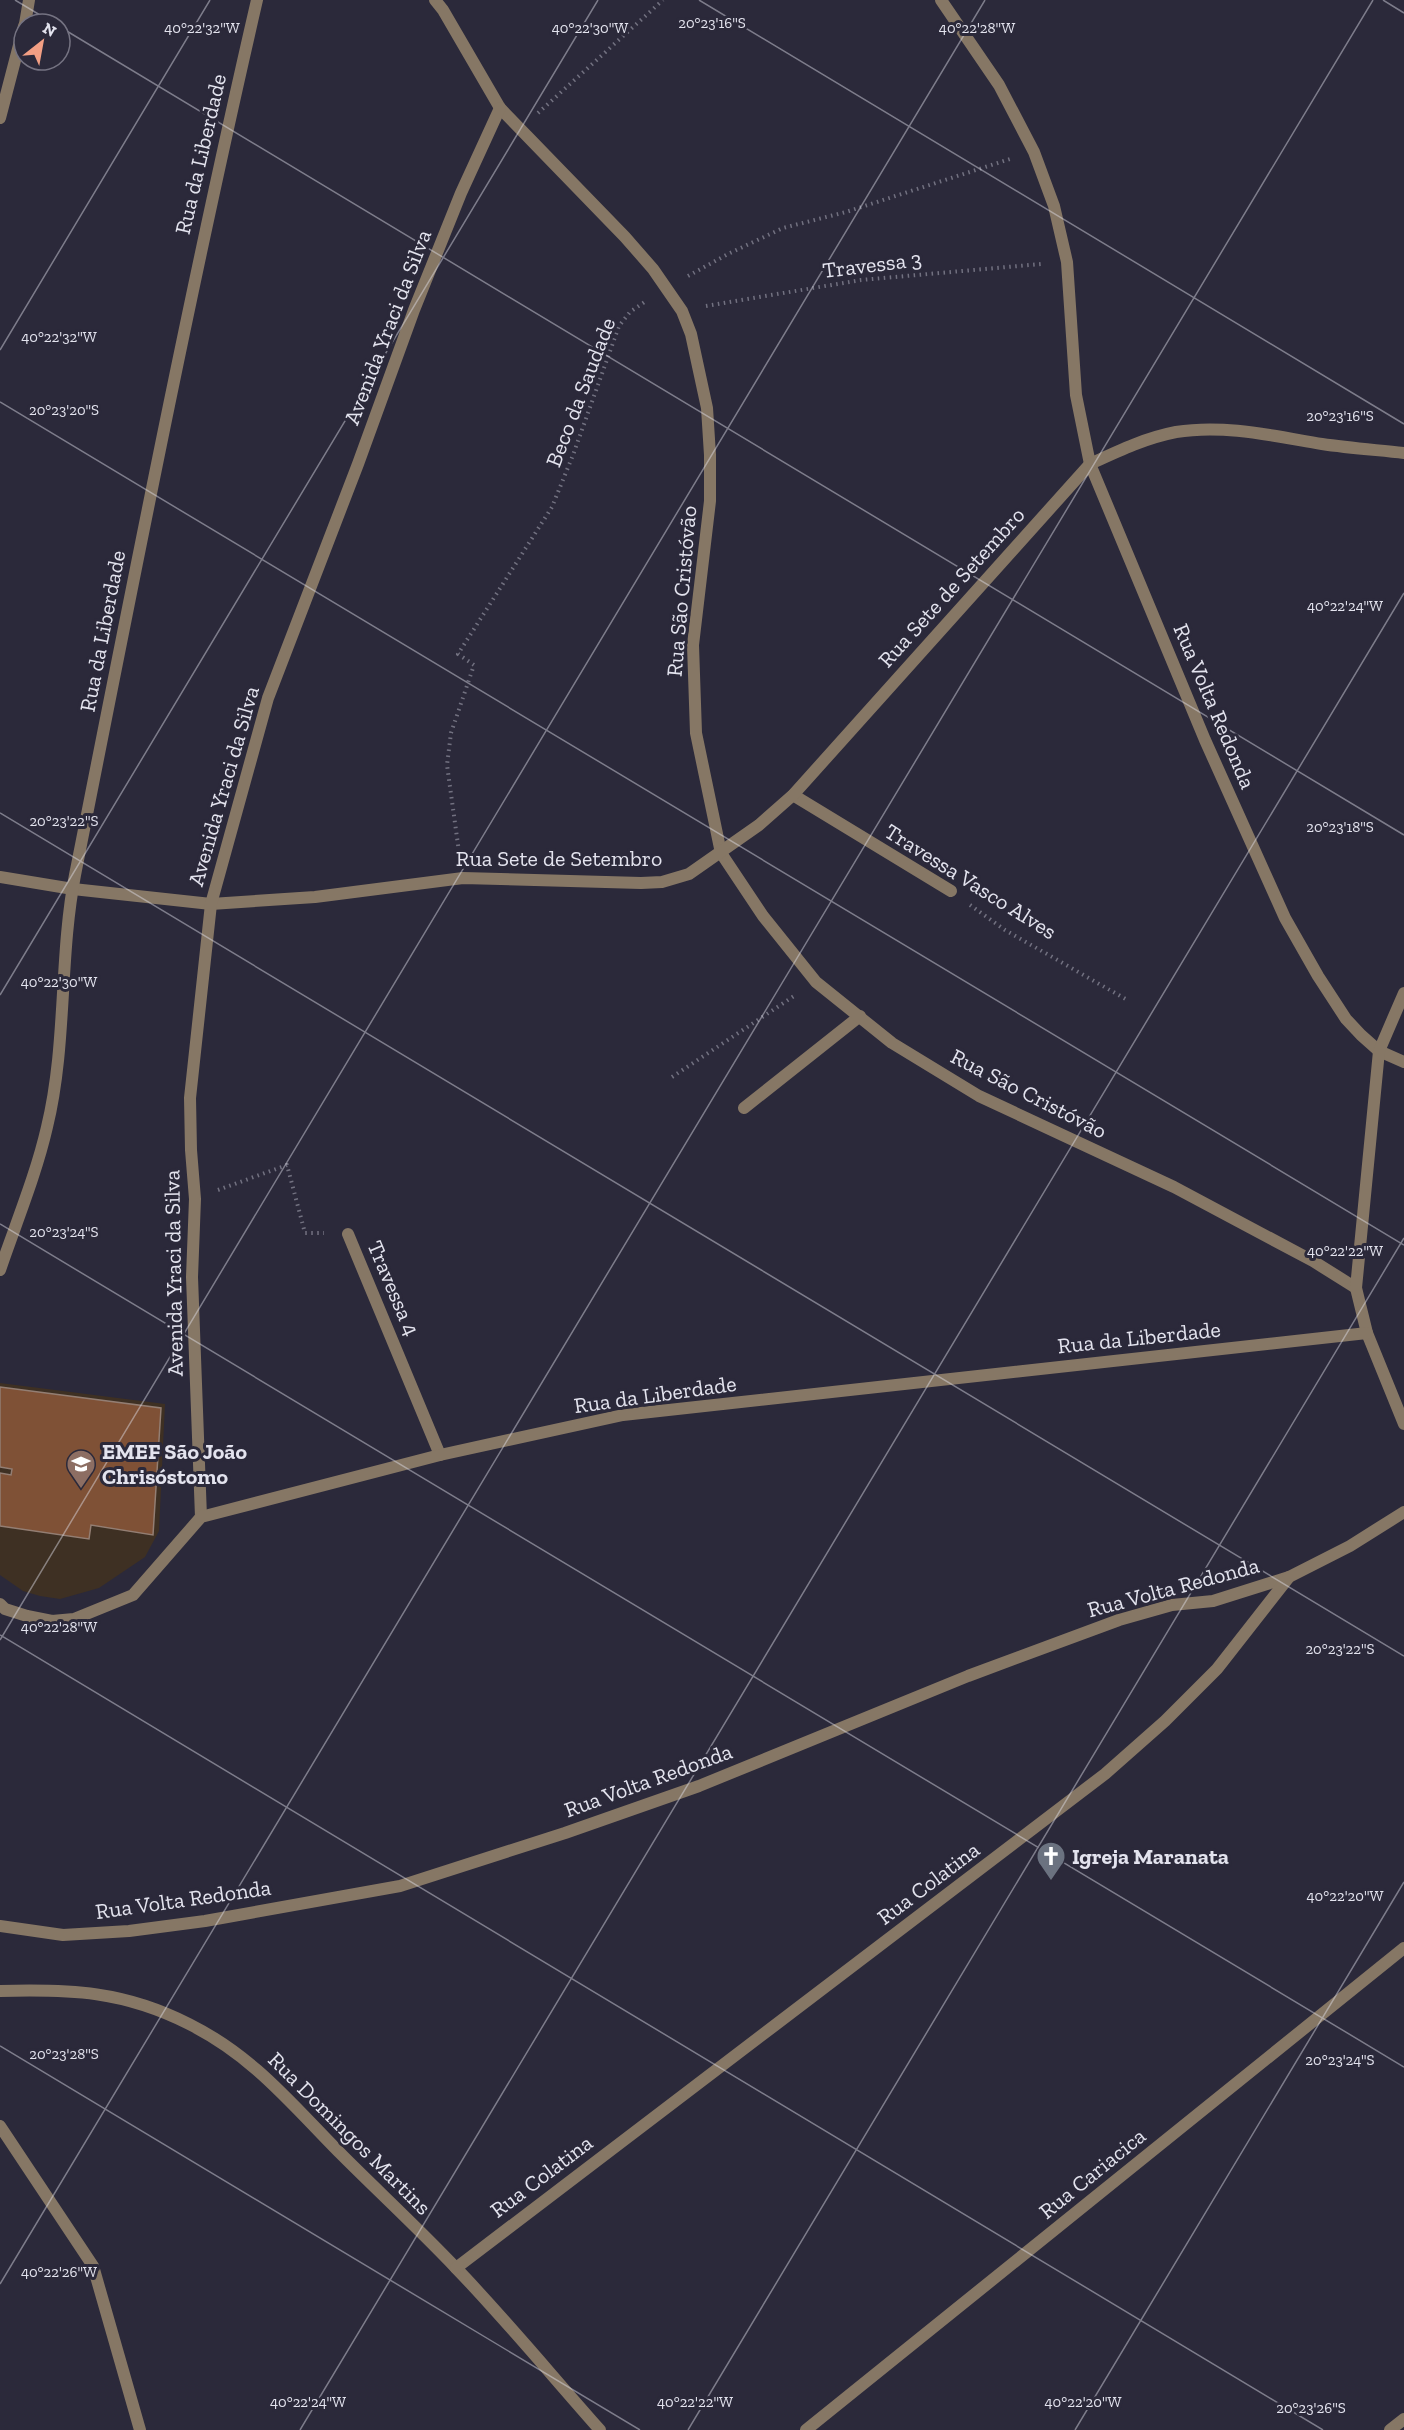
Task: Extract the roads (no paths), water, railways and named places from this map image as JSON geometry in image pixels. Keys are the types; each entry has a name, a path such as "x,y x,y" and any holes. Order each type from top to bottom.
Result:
{"street":[{"name":"Rua da Liberdade","path":"0,1270 48,1127 57,1062 73,889 167,406 212,194 257,0"},
{"name":"Rua São Cristóvão","path":"435,0 500,108 625,237 682,311 691,334 707,408 711,455 710,501 693,645 696,733 721,853 763,916 816,982 892,1043 979,1096 1174,1187 1313,1261 1356,1288"},
{"name":"Rua Volta Redonda","path":"941,0 999,85 1034,152 1054,206 1067,262 1076,395 1090,464 1205,740 1285,918 1346,1019 1379,1051"},
{"path":"0,118 12,72"},
{"name":"Avenida Yraci da Silva","path":"201,1517 192,1277 195,1199 190,1098 211,904 268,698 358,464 414,310 461,193 500,108"},
{"path":"1090,464 1129,445 1176,432 1216,430 1258,432 1323,444 1404,453"},
{"name":"Rua Sete de Setembro","path":"0,877 73,889 211,904 315,897 463,878 662,882 689,874 759,825 793,795 1090,464"},
{"name":"Travessa Vasco Alves","path":"793,795 951,891"},
{"path":"1404,993 1379,1051 1356,1288 1367,1333 1404,1424"},
{"path":"744,1108 860,1016"},
{"path":"1379,1051 1404,1062"},
{"name":"Travessa 4","path":"348,1234 440,1455"},
{"name":"Rua da Liberdade","path":"201,1517 440,1455 623,1415 1367,1333"},
{"name":"Rua Colatina","path":"456,2268 1105,1774 1217,1670 1289,1577 1350,1546 1404,1512"},
{"path":"0,1604 5,1609 52,1621 74,1620 99,1610 133,1595 201,1517"},
{"name":"Rua Volta Redonda","path":"0,1926 63,1935 129,1931 205,1921 400,1886 699,1786 968,1676 1119,1620 1172,1605 1214,1601 1289,1577"},
{"name":"Rua Cariacica","path":"806,2430 1404,1948"},
{"name":"Rua Domingos Martins","path":"0,1991 60,1990 110,1995 153,2008 190,2024 236,2052 282,2091 318,2131 456,2268 600,2430"},
{"path":"0,2126 93,2266 140,2430"},
{"path":"1390,2430 1404,2419"}],"place":[{"name":"EMEF São João Chrisóstomo","path":"81,1490"},
{"name":"Igreja Maranata","path":"1051,1882"}]}
